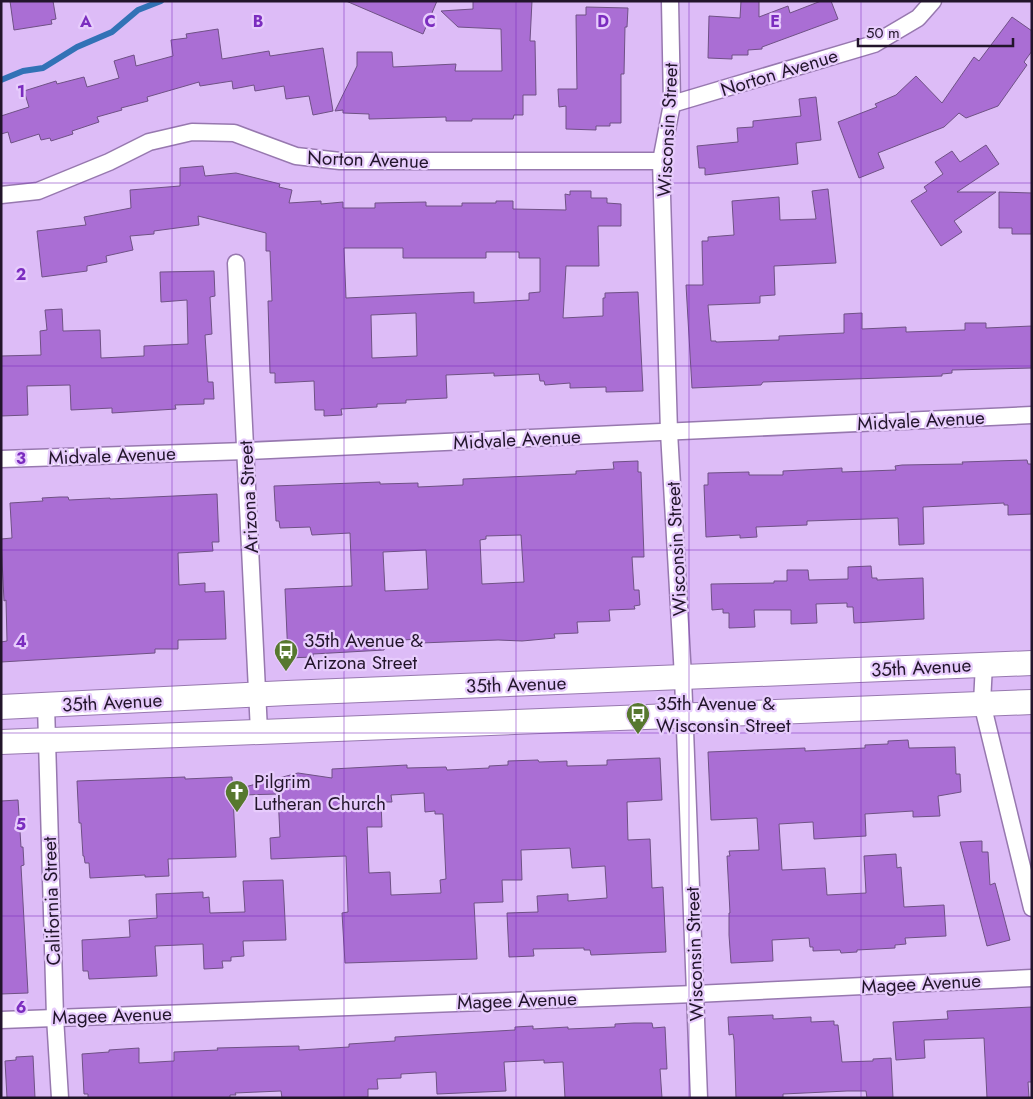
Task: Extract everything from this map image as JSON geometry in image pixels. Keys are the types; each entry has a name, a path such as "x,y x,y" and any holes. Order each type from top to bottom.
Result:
{"main road":[{"name":"35th Avenue","path":"1,707 1032,663"},
{"name":"35th Avenue","path":"1,742 684,714 1032,702"}],"street":[{"name":"Wisconsin Street","path":"670,1 672,104 661,160 669,432 683,677 699,1098"},
{"name":"Norton Avenue","path":"672,104 874,44 918,18 933,1"},
{"name":"Norton Avenue","path":"1,195 38,191 108,162 149,142 192,132 234,133 296,156 340,161 661,160"},
{"name":"Arizona Street","path":"236,263 259,731"},
{"name":"Midvale Avenue","path":"1,459 246,451 1032,414"},
{"path":"984,664 982,703 1032,908"},
{"name":"California Street","path":"46,705 55,1017 60,1098"},
{"name":"Magee Avenue","path":"1,1020 695,994 1032,978"}],"building":[{"path":"10,1 53,1 56,19 51,20 52,24 14,30"},
{"path":"346,1 437,1 423,34"},
{"path":"473,1 532,1 530,41 535,41 536,95 523,95 523,115 514,115 513,119 446,121 446,117 369,119 369,114 343,113 343,110 335,111 357,66 357,52 392,52 393,67 456,64 455,71 502,71 501,29 458,27 441,11 473,9"},
{"path":"741,1 759,1 759,17 788,6 790,13 821,1 831,1 838,19 762,47 762,49 748,50 748,55 732,55 732,59 708,58 709,16 740,18"},
{"path":"586,7 628,8 627,27 625,27 624,74 621,74 621,123 610,123 610,126 596,126 596,130 566,129 566,106 559,107 558,89 577,89 576,15 586,15"},
{"path":"1012,17 1032,31 1032,51 1024,62 1027,65 998,106 966,118 959,113 944,127 878,153 884,168 859,178 838,122 877,107 875,104 896,95 916,76 942,103 974,57 979,61"},
{"path":"218,29 222,59 269,51 270,56 323,48 333,111 313,115 309,96 286,99 284,86 255,91 254,85 233,89 232,81 200,86 199,82 147,97 148,101 97,117 99,122 72,131 73,134 51,141 50,138 41,140 39,134 11,143 8,132 1,134 1,116 29,107 24,91 56,81 57,84 84,77 87,87 119,78 114,61 134,55 136,66 173,56 171,40 187,38 186,34"},
{"path":"816,97 821,140 796,143 798,164 705,175 705,168 699,168 697,146 738,142 737,128 753,127 753,121 801,116 799,99"},
{"path":"986,145 999,164 957,192 996,192 954,221 962,232 941,246 911,201 927,191 924,187 943,174 935,162 952,151 960,162"},
{"path":"203,166 205,176 236,173 280,184 279,187 292,190 289,203 321,201 321,204 343,202 343,208 375,208 375,203 426,202 426,206 462,206 462,203 513,201 513,209 566,210 565,194 570,195 570,191 591,191 591,198 607,198 607,203 621,204 621,226 598,226 599,266 566,266 563,318 603,316 603,298 605,298 605,293 638,292 643,391 606,392 606,387 570,388 570,383 545,385 544,381 540,381 539,374 494,376 494,373 446,375 447,398 406,400 406,403 377,404 377,407 341,409 342,415 324,416 324,410 315,410 314,381 275,383 275,373 270,373 268,301 272,301 270,251 266,251 266,233 198,216 199,225 154,231 154,234 130,236 133,250 106,256 107,262 87,266 87,271 42,277 37,231 86,225 84,217 131,208 130,190 180,186 180,168","holes":["344,248 403,248 403,258 486,258 486,252 519,252 519,258 540,258 540,292 529,293 529,300 474,303 474,292 346,298","416,313 417,356 372,358 371,315"]},
{"path":"828,189 836,263 774,266 775,295 760,296 760,303 708,305 711,341 779,340 779,336 844,333 844,314 862,313 862,329 906,327 906,332 965,330 965,323 986,323 986,328 1032,326 1032,368 952,370 952,373 942,374 942,376 763,382 761,385 692,388 686,285 703,285 702,241 708,241 708,237 734,235 732,201 779,197 780,220 816,219 812,191"},
{"path":"999,192 1032,193 1032,234 1012,234 1012,228 999,228"},
{"path":"214,271 215,296 210,297 212,334 205,335 208,382 213,382 214,399 204,399 204,404 175,405 176,409 112,413 112,408 71,410 70,385 27,386 28,415 1,416 1,356 41,355 40,331 47,330 45,310 62,309 63,331 100,330 101,358 144,356 144,346 188,344 187,300 161,302 160,272"},
{"path":"1027,460 1028,464 1032,464 1032,514 1008,515 1008,505 1004,505 1004,503 923,507 924,544 899,545 898,518 807,521 807,525 756,527 757,537 740,538 740,535 706,537 704,485 708,485 708,473 749,472 749,475 783,475 783,471 842,468 842,472 896,470 895,466 902,465"},
{"path":"638,461 638,472 641,472 644,557 632,557 634,590 639,590 640,605 634,606 635,609 609,610 610,621 577,622 578,633 554,634 555,638 522,641 421,643 421,639 384,641 384,650 313,654 313,657 288,658 285,589 352,586 350,533 312,535 310,527 280,528 279,521 276,521 274,486 380,482 380,484 418,483 418,487 463,485 463,479 576,474 576,471 614,469 613,462","holes":["521,535 524,582 482,584 480,540 486,539 486,536","426,550 428,589 385,591 383,552"]},
{"path":"217,494 219,542 212,542 213,551 178,553 179,585 205,583 205,592 224,591 226,639 178,640 178,649 155,649 155,653 1,662 1,642 7,641 1,539 12,538 10,503 43,501 42,498 60,497 68,497 69,500"},
{"path":"871,566 872,578 877,578 877,580 923,578 924,619 854,623 853,607 847,607 847,603 816,604 817,623 791,624 791,610 754,610 755,627 729,628 729,613 723,613 723,609 712,610 711,584 787,581 787,570 808,570 809,580 848,579 848,567"},
{"path":"908,740 909,748 955,747 956,774 960,774 961,792 938,796 940,816 913,817 913,811 865,814 866,836 814,839 813,822 779,824 782,870 825,868 827,895 866,893 864,856 896,854 897,868 901,867 904,907 944,905 946,936 905,938 906,944 895,945 895,948 857,950 857,952 841,953 840,950 813,951 813,947 810,947 809,938 772,940 773,961 731,963 727,856 730,856 729,851 759,850 757,818 711,820 708,752 805,748 805,751 865,748 865,745 888,744 888,741"},
{"path":"660,758 662,800 627,802 628,840 650,839 652,888 663,887 666,952 591,955 590,950 584,950 584,948 533,949 534,956 509,957 507,913 538,912 537,896 568,894 568,901 607,898 605,866 572,868 570,848 521,850 522,880 502,880 503,902 474,903 477,959 345,963 342,913 348,912 346,856 271,859 270,838 280,837 278,794 242,795 241,788 298,773 332,778 332,769 407,765 407,768 446,767 447,770 489,768 489,766 508,765 508,761 538,760 539,762 567,761 567,766 607,765 607,760","holes":["424,793 425,812 435,811 435,814 443,814 446,879 440,880 441,893 391,895 390,872 369,873 367,827 382,827 381,802 392,802 391,795"]},
{"path":"185,777 185,779 232,777 236,857 168,859 169,876 145,877 145,875 90,878 89,863 85,863 83,856 77,781"},
{"path":"18,800 24,865 21,866 28,993 1,994 1,801"},
{"path":"982,841 982,852 988,852 990,885 995,883 1010,940 987,946 960,842"},
{"path":"283,880 286,940 243,941 244,956 231,957 231,961 222,961 223,968 204,969 203,944 155,946 157,976 89,979 88,971 83,971 82,940 130,937 129,920 157,918 156,894 203,892 203,898 209,897 210,913 245,912 243,881"},
{"path":"1032,1007 1032,1082 1028,1082 1029,1098 987,1098 984,1038 924,1040 925,1058 896,1060 893,1022 948,1019 947,1011"},
{"path":"773,1015 773,1019 811,1017 811,1022 834,1021 834,1025 838,1025 842,1062 873,1061 873,1059 891,1058 893,1098 867,1098 866,1091 847,1091 783,1094 783,1098 736,1098 734,1040 733,1034 729,1035 728,1017"},
{"path":"652,1023 653,1028 665,1027 667,1069 660,1069 662,1098 565,1098 563,1062 544,1063 544,1060 504,1062 506,1091 437,1094 436,1072 401,1074 401,1078 377,1079 378,1089 368,1089 368,1097 282,1098 281,1091 235,1093 236,1095 230,1095 230,1098 88,1098 88,1094 84,1094 82,1054 109,1052 109,1050 139,1048 139,1063 174,1061 174,1052 218,1050 217,1048 299,1046 299,1050 349,1047 349,1044 395,1041 395,1037 515,1030 515,1027 533,1026 533,1029 568,1027 568,1029 615,1027 615,1024"},
{"path":"33,1056 35,1098 7,1098 5,1061 16,1060 16,1057"}],"waterway":[{"path":"1,80 23,71 43,68 77,47 112,32 138,10 161,1"}],"place":[{"name":"35th Avenue & Arizona Street","path":"286,672"},
{"name":"35th Avenue & Wisconsin Street","path":"638,735"},
{"name":"Pilgrim Lutheran Church","path":"237,813"}]}
